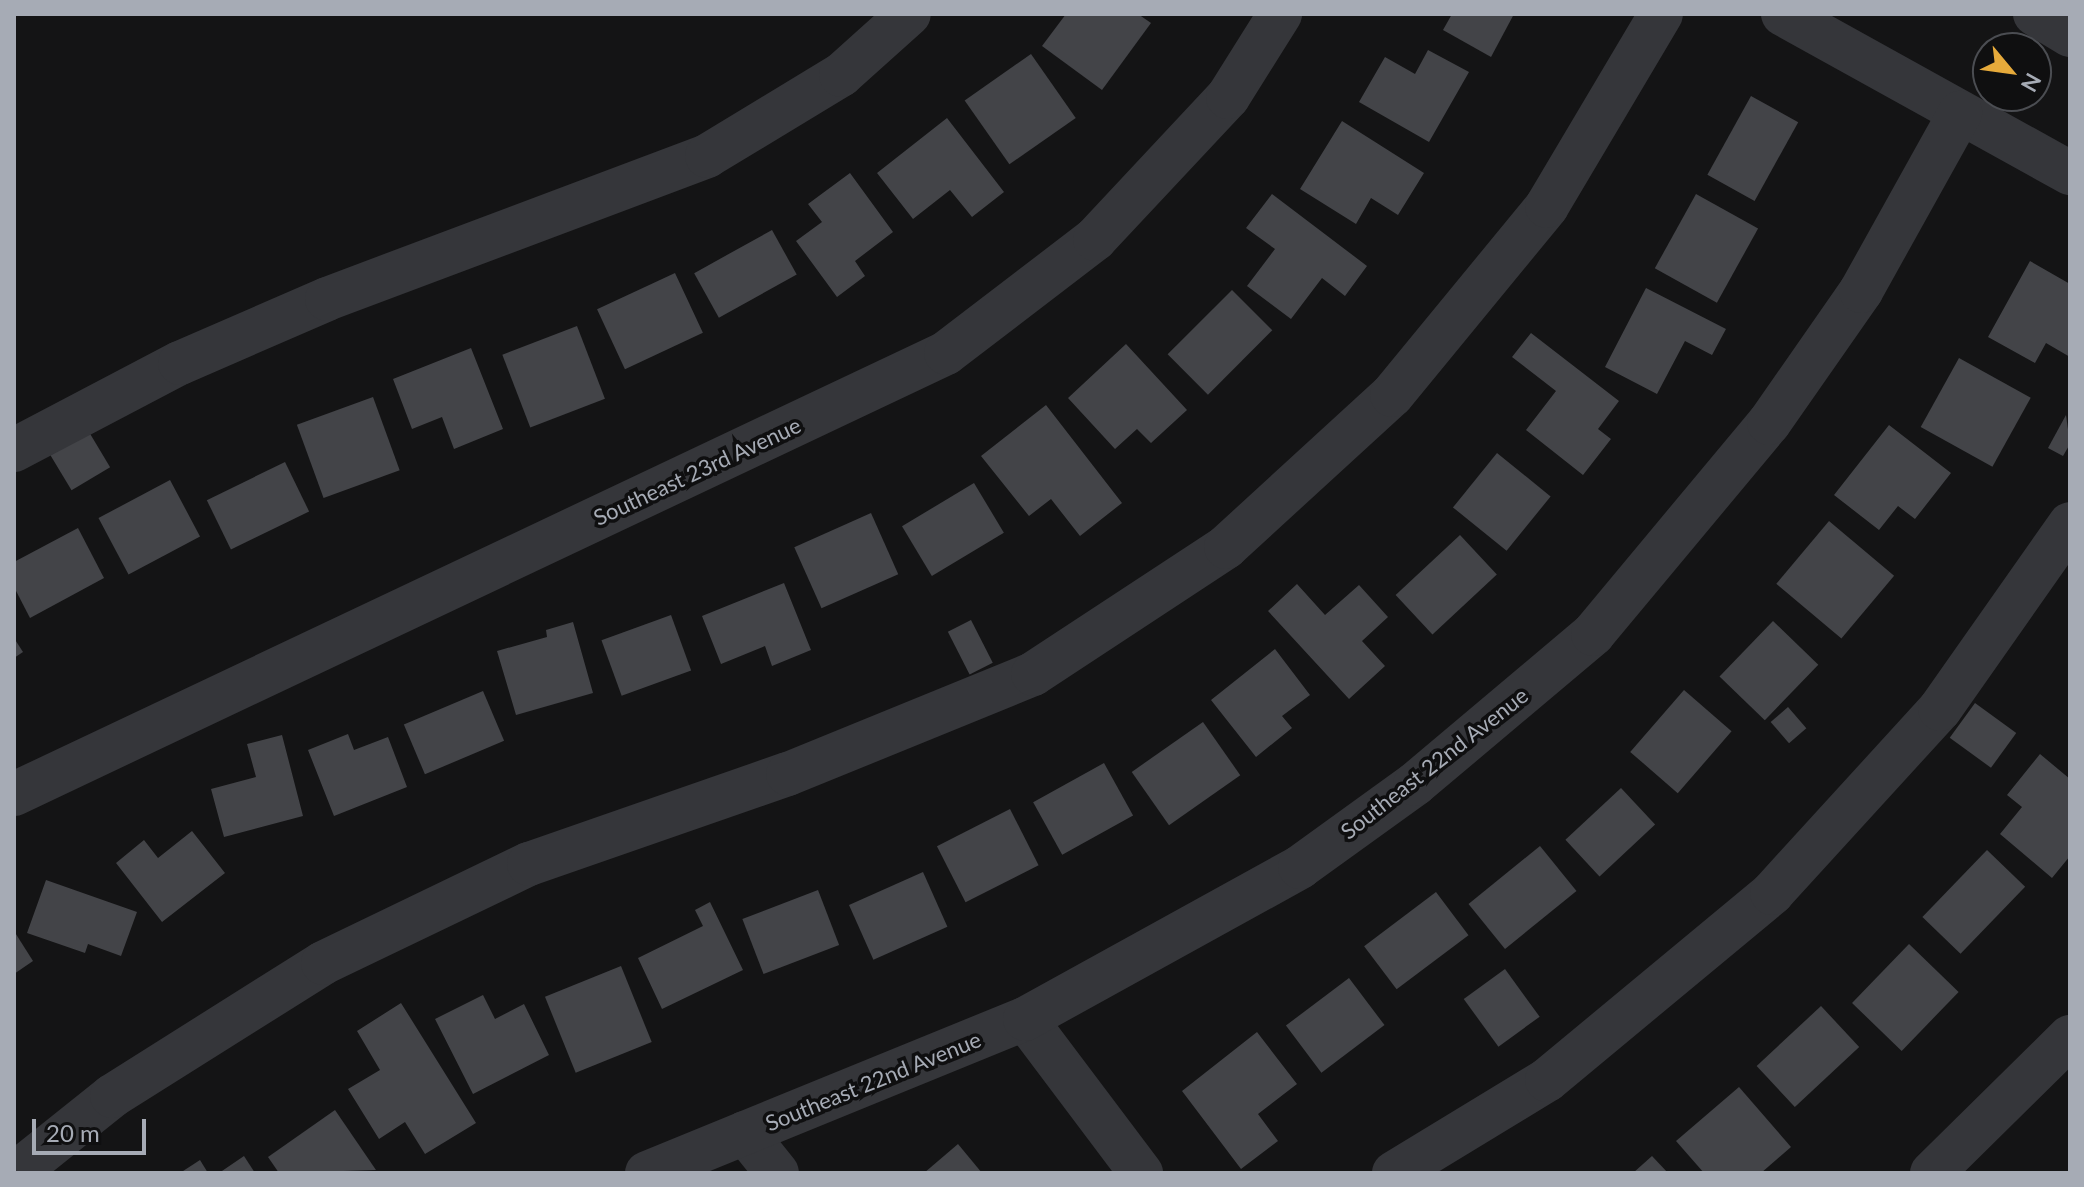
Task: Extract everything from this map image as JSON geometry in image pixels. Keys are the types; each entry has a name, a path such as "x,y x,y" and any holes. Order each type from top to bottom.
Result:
{"street":[{"path":"14,450 180,363 327,299 707,156 841,75 909,14"},
{"name":"Southeast 23rd Avenue","path":"14,794 946,353 1095,239 1228,97 1280,14"},
{"path":"16,1173 112,1096 323,963 529,864 788,774 1033,674 1226,547 1392,395 1537,218 1661,14"},
{"path":"1783,14 2070,173"},
{"path":"2035,14 2070,35"},
{"name":"Southeast 22nd Avenue","path":"647,1173 1025,1019 1300,867 1415,784 1593,634 1769,423 1861,291 1960,113"},
{"path":"1394,1173 1547,1080 1772,893 1940,709 2070,524"},
{"path":"1025,1019 1141,1173"},
{"path":"1932,1173 2070,1037"},
{"path":"745,1133 777,1173"}],"building":[{"path":"1066,14 1138,14 1151,23 1102,90 1042,46"},
{"path":"1452,14 1514,14 1491,57 1443,30"},
{"path":"1428,50 1469,72 1429,142 1359,102 1385,57 1415,74"},
{"path":"1031,54 1076,118 1009,164 965,100"},
{"path":"1751,96 1798,122 1755,201 1707,175"},
{"path":"947,118 1004,192 972,217 950,190 913,219 877,173"},
{"path":"1342,121 1424,173 1398,215 1371,198 1356,224 1300,189"},
{"path":"850,173 893,232 855,261 865,276 837,297 796,241 822,222 808,204"},
{"path":"1272,194 1367,266 1345,296 1322,278 1291,319 1247,286 1275,249 1246,228"},
{"path":"1696,194 1758,228 1717,303 1655,268"},
{"path":"772,230 797,275 719,318 694,273"},
{"path":"2030,261 2070,284 2070,357 2046,343 2035,363 1988,337"},
{"path":"675,273 703,333 625,369 597,309"},
{"path":"1646,288 1726,329 1712,355 1685,341 1657,394 1605,367"},
{"path":"1232,290 1272,330 1208,395 1168,354"},
{"path":"577,326 605,399 530,427 502,355"},
{"path":"1531,333 1619,401 1598,429 1611,439 1583,475 1526,430 1556,391 1512,357"},
{"path":"1126,344 1187,410 1151,443 1137,429 1115,449 1068,398"},
{"path":"471,348 503,429 454,449 442,417 412,429 393,379"},
{"path":"1959,358 2031,398 1992,467 1921,427"},
{"path":"373,397 400,470 324,498 297,425"},
{"path":"1046,405 1122,503 1080,536 1051,499 1029,516 981,456"},
{"path":"2066,415 2070,444 2063,456 2048,448"},
{"path":"1889,425 1951,473 1915,519 1898,506 1879,530 1834,495"},
{"path":"89,432 110,467 72,490 50,455"},
{"path":"1497,453 1551,496 1507,551 1453,507"},
{"path":"285,462 309,511 231,550 207,500"},
{"path":"170,480 200,537 129,575 98,518"},
{"path":"974,483 1004,533 932,576 902,526"},
{"path":"871,513 898,574 822,608 794,547"},
{"path":"1829,521 1894,576 1841,638 1776,584"},
{"path":"78,528 104,578 30,618 14,587 14,562"},
{"path":"1460,535 1497,574 1432,635 1396,595"},
{"path":"784,583 811,650 772,666 765,646 721,664 702,616"},
{"path":"1297,584 1325,615 1359,585 1388,617 1362,641 1385,666 1349,699 1268,611"},
{"path":"671,615 691,670 622,696 601,640"},
{"path":"971,620 993,663 970,675 948,632"},
{"path":"1773,621 1818,665 1765,720 1720,676"},
{"path":"573,622 593,693 516,715 497,651 547,637 546,630"},
{"path":"14,638 23,652 14,658"},
{"path":"1275,649 1310,695 1282,716 1292,728 1256,757 1211,700"},
{"path":"1684,690 1732,731 1678,793 1630,752"},
{"path":"483,691 504,741 425,774 404,725"},
{"path":"1975,703 2016,733 1991,768 1950,738"},
{"path":"1788,707 1806,728 1789,743 1771,722"},
{"path":"1203,722 1240,775 1169,825 1132,772"},
{"path":"348,734 354,750 388,737 407,787 334,816 308,750"},
{"path":"282,735 303,816 224,837 211,789 256,777 247,744"},
{"path":"2040,754 2070,779 2070,856 2052,878 2000,834 2022,807 2007,795"},
{"path":"1104,763 1133,815 1062,855 1033,802"},
{"path":"1621,788 1655,825 1600,876 1565,840"},
{"path":"1010,809 1039,865 966,902 937,846"},
{"path":"192,831 225,873 162,922 116,863 144,840 158,858"},
{"path":"1540,846 1577,891 1505,949 1469,904"},
{"path":"1987,850 2025,887 1961,954 1922,917"},
{"path":"923,872 947,927 873,960 849,905"},
{"path":"46,880 137,912 121,956 88,944 85,953 27,933"},
{"path":"818,890 839,945 764,974 742,919"},
{"path":"1436,892 1468,935 1397,989 1364,946"},
{"path":"710,902 743,970 662,1009 638,958 703,926 695,910"},
{"path":"14,931 33,961 14,974"},
{"path":"1909,944 1959,992 1902,1051 1852,1003"},
{"path":"621,966 652,1042 576,1073 545,997"},
{"path":"1505,969 1540,1017 1498,1047 1464,999"},
{"path":"1349,978 1385,1025 1321,1073 1286,1026"},
{"path":"483,995 495,1019 524,1004 549,1055 473,1094 435,1019"},
{"path":"401,1003 476,1123 425,1154 405,1122 379,1139 348,1089 380,1070 357,1031"},
{"path":"1821,1006 1859,1047 1795,1107 1757,1066"},
{"path":"1257,1032 1297,1084 1258,1114 1278,1141 1241,1169 1182,1091"},
{"path":"1739,1087 1791,1147 1761,1173 1704,1173 1676,1141"},
{"path":"335,1110 376,1170 279,1173 268,1157"},
{"path":"958,1144 982,1173 924,1173"},
{"path":"244,1156 255,1173 219,1173"},
{"path":"1652,1156 1668,1173 1633,1173"},
{"path":"200,1160 208,1173 180,1173"}]}
